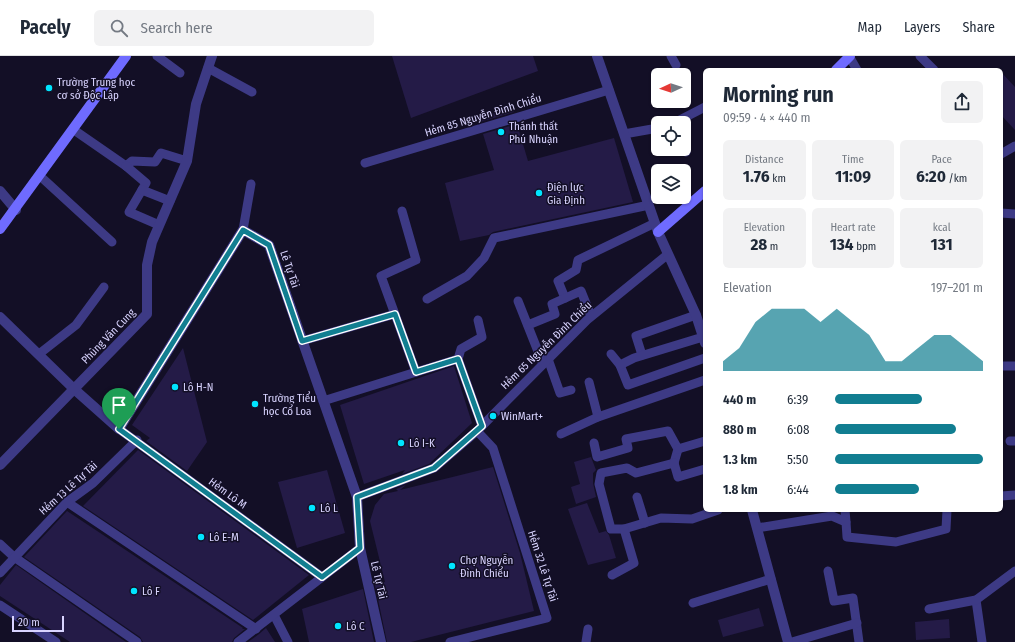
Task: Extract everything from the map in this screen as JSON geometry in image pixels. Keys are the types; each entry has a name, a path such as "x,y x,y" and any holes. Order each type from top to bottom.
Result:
{"street":[{"path":"0,229 16,210 126,56"},
{"name":"Phùng Văn Cung","path":"0,465 147,314 147,265 152,242 187,161 196,104 212,56"},
{"path":"597,56 667,255 696,315 703,333"},
{"path":"838,68 846,57"},
{"path":"0,191 16,210"},
{"path":"657,227 703,192"},
{"path":"0,317 74,389 119,429 243,230"},
{"name":"Lê Tự Tài","path":"243,230 269,245 357,497 360,548 381,642"},
{"path":"753,512 788,642"}],"lane":[{"path":"157,56 180,73"},
{"path":"671,56 676,65"},
{"path":"920,56 932,68"},
{"path":"846,57 855,68"},
{"path":"208,68 252,92"},
{"name":"Hẻm 85 Nguyễn Đình Chiểu","path":"365,163 609,90"},
{"path":"688,116 703,108"},
{"path":"624,134 651,129"},
{"path":"74,130 126,166 146,183 130,212 159,225"},
{"path":"1003,153 1015,146"},
{"path":"126,166 132,161 155,162 161,153 187,161"},
{"path":"40,176 112,242"},
{"path":"243,230 251,184"},
{"path":"142,190 170,201"},
{"path":"426,299 467,276 484,258 494,238 649,205"},
{"path":"402,211 416,260 381,276 416,372"},
{"path":"1003,213 1015,214"},
{"path":"565,298 558,281 576,270 578,260 657,227"},
{"name":"Hẻm 65 Nguyễn Đình Chiểu","path":"357,497 434,468 480,429 591,316 667,255"},
{"path":"39,354 76,325 104,287"},
{"path":"528,324 555,314 552,304 581,291 591,316"},
{"path":"518,302 560,393 571,390"},
{"path":"302,341 395,314"},
{"path":"642,355 636,336 696,315"},
{"path":"478,320 482,337 461,349 458,359 480,429"},
{"path":"620,365 642,355 703,336"},
{"path":"611,354 620,365 628,384 703,359"},
{"path":"323,401 458,359"},
{"path":"1003,366 1015,366"},
{"path":"561,434 598,417 703,381"},
{"path":"590,382 598,417"},
{"name":"Hẻm Lô M","path":"119,429 137,440 322,577"},
{"name":"Hẻm 32 Lê Tự Tài","path":"450,642 547,618 493,448 480,429"},
{"path":"597,457 628,448 626,439 668,431 678,449 674,463 678,477 703,470"},
{"name":"Hẻm 13 Lê Tự Tài","path":"0,573 67,502 93,483 137,440"},
{"path":"678,449 703,442"},
{"path":"594,443 601,473 599,484 611,529 624,529 661,518 692,519 712,512"},
{"path":"601,473 627,468 636,472 674,463"},
{"path":"1003,496 1015,495"},
{"path":"637,497 645,523"},
{"path":"67,502 256,628"},
{"path":"845,512 847,538 896,542 946,529 947,512"},
{"path":"757,528 832,516 846,522"},
{"path":"612,575 634,562 624,529"},
{"path":"0,544 15,558 137,642"},
{"path":"238,642 360,548"},
{"path":"828,570 834,601 853,598 859,642"},
{"path":"929,609 976,600 1015,571"},
{"path":"693,603 771,579"},
{"path":"976,600 982,642"},
{"path":"2,611 56,642"},
{"path":"274,615 288,642"},
{"path":"792,642 857,623"},
{"path":"586,642 588,629"}],"building":[{"path":"392,56 533,56 538,71 411,118"},
{"path":"1003,74 1015,87 1015,130 1003,117"},
{"path":"512,108 514,112 480,122 479,118"},
{"name":"Điện lực Gia Định","path":"517,124 528,161 614,138 633,202 493,232 489,235 460,241 445,183 494,170 483,134"},
{"name":"Lô H-N","path":"183,348 207,442 187,471 146,441 150,438 132,425"},
{"name":"Lô I-K","path":"454,366 472,423 429,464 402,474 405,470 364,484 340,405"},
{"name":"Lô E-M","path":"138,450 309,575 253,620 83,506"},
{"path":"591,457 596,470 593,473 593,483 596,497 576,504 571,487 580,484 574,462"},
{"name":"Chợ Nguyễn Đình Chiểu","path":"493,467 520,553 534,611 411,642 387,642 375,585 385,582 370,521 375,505 384,494 398,491 396,489 406,485 400,490"},
{"name":"Lô L","path":"327,470 345,533 297,548 278,482"},
{"path":"587,503 599,533 606,531 609,535 616,558 588,565 568,509"},
{"name":"Lô F","path":"67,511 243,628 242,629 245,629 234,638 232,642 143,642 140,637 24,557"},
{"path":"16,565 126,642 70,642 0,596 0,585"},
{"name":"Lô C","path":"363,589 374,642 309,642 302,609"},
{"path":"759,608 764,626 723,637 718,620"},
{"path":"949,619 950,638 916,640 915,622"},
{"path":"266,628 275,642 248,642 259,634"}],"place":[{"name":"Trường Trung học cơ sở Độc Lập","path":"49,88"},
{"name":"Thánh thất Phú Nhuận","path":"501,132"},
{"name":"Điện lực Gia Định","path":"539,193"},
{"name":"Lô H-N","path":"175,387"},
{"name":"Trường Tiểu học Cổ Loa","path":"255,404"},
{"name":"WinMart+","path":"493,416"},
{"name":"Lô I-K","path":"401,443"},
{"name":"Lô L","path":"312,508"},
{"name":"Lô E-M","path":"201,537"},
{"name":"Chợ Nguyễn Đình Chiểu","path":"452,566"},
{"name":"Lô F","path":"134,591"},
{"name":"Lô C","path":"338,626"}],"route":[{"path":"243,230 269,245 302,341 395,314 416,372 458,359 482,426 434,468 357,497 360,548 322,577 137,440 119,429 243,230"}]}
